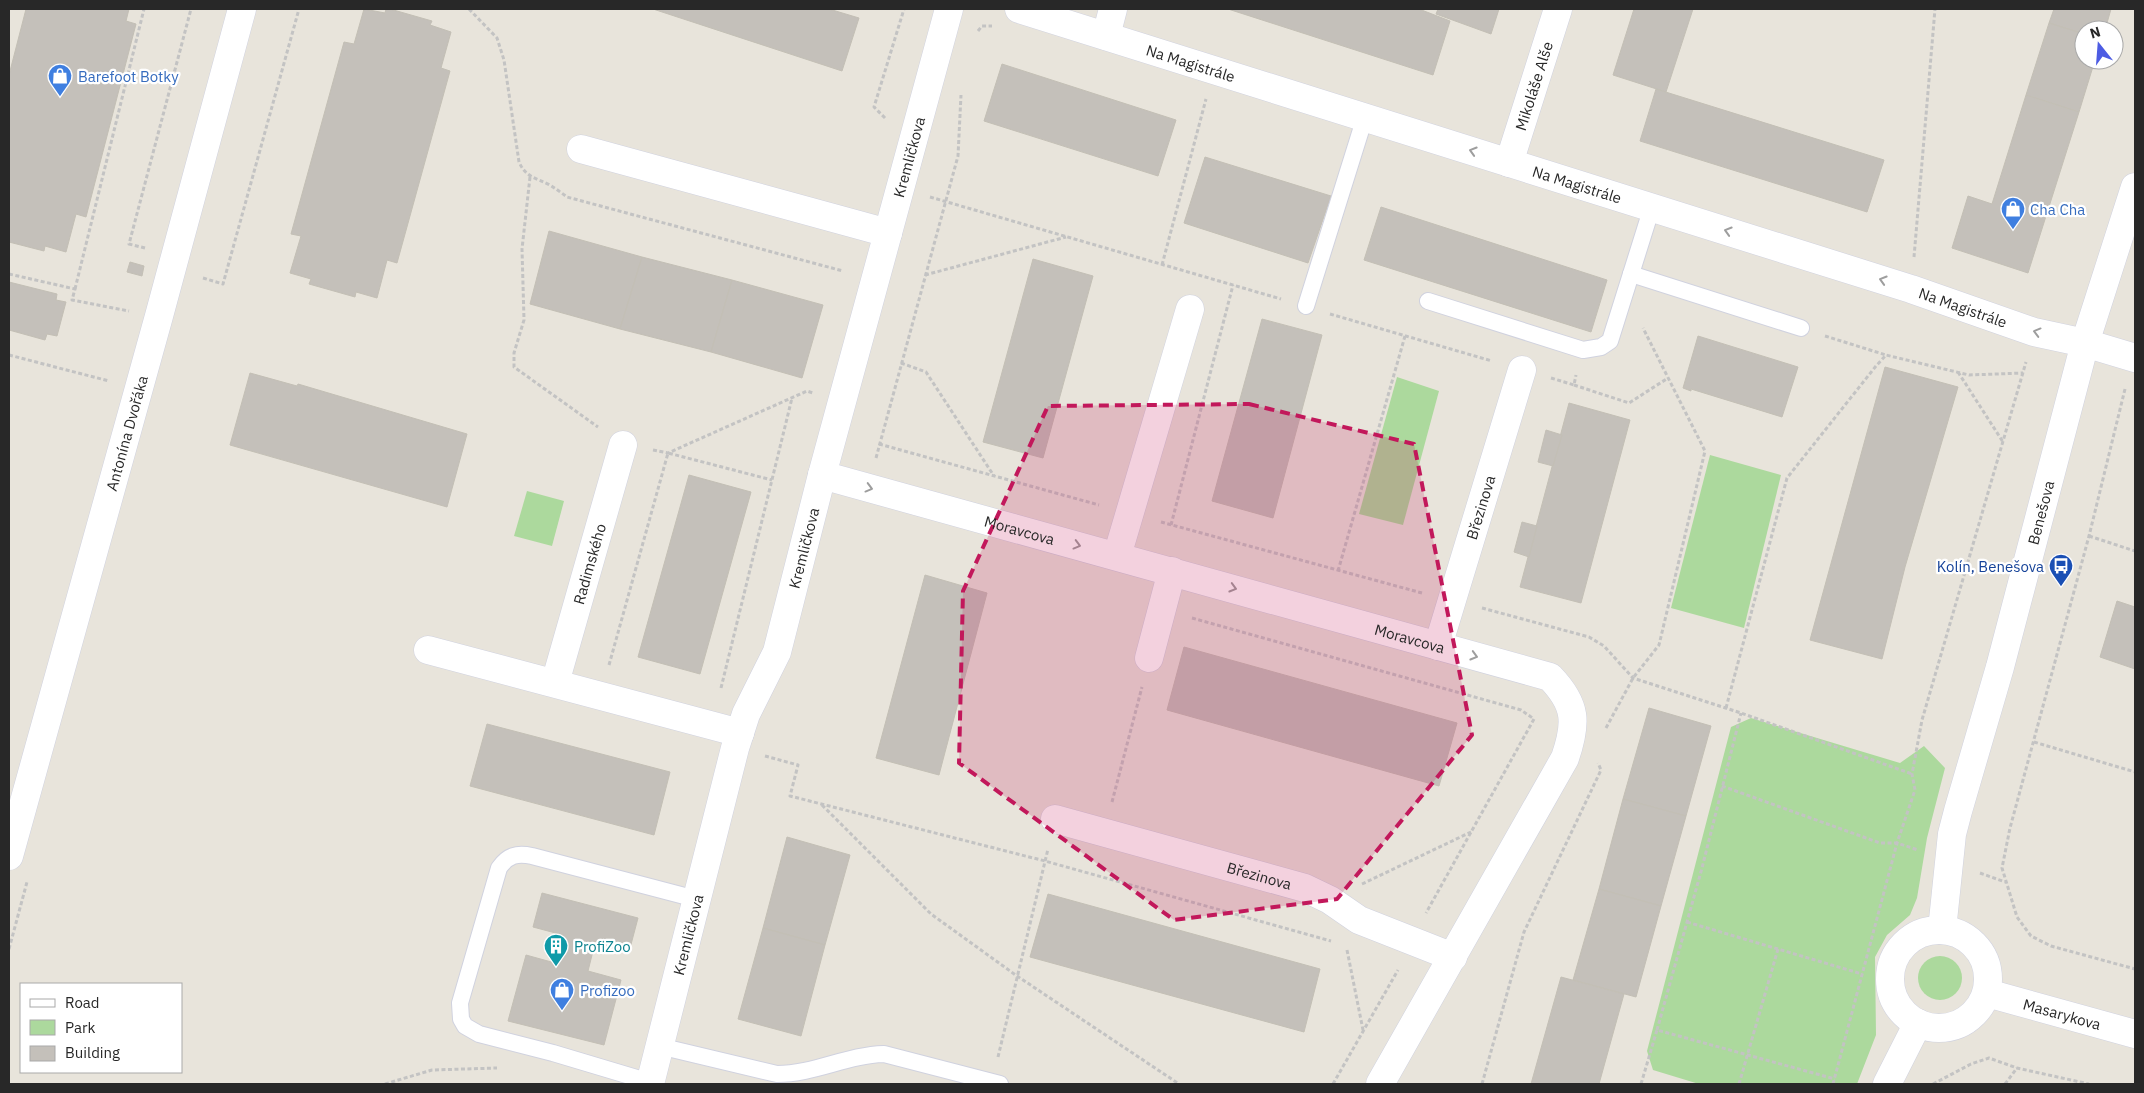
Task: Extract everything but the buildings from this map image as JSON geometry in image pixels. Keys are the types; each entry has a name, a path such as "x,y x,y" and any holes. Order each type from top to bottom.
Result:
{"street":[{"name":"Antonína Dvořáka","path":"9,856 242,9"},
{"name":"Kremličkova","path":"650,1083 737,741 746,714 778,652 822,475 949,9"},
{"path":"1106,36 1113,9"},
{"name":"Mikoláše Alše","path":"1509,162 1558,9"},
{"name":"Na Magistrále","path":"1011,19 1106,36 1912,289 2034,332 2085,343 2134,358"},
{"path":"581,149 888,233"},
{"name":"Benešova","path":"1942,930 1949,860 1956,819 2000,667 2085,343 2135,187"},
{"path":"1117,556 1190,309"},
{"name":"Březinova","path":"1438,646 1522,370"},
{"name":"Radimského","path":"555,683 623,445"},
{"name":"Moravcova","path":"822,475 1550,677 1562,690 1572,710 1573,726 1573,734 1565,758 1380,1084"},
{"path":"1149,658 1172,571"},
{"path":"428,650 555,683 737,741"},
{"name":"Březinova","path":"1055,820 1305,888 1330,900 1359,920 1453,958"},
{"path":"1928,930 1957,932 1970,939 1980,950 1987,963 1989,978 1987,993 1981,1005 1972,1016 1959,1024 1946,1028 1918,1024 1898,1006 1892,993 1890,980 1892,966 1897,954 1916,935 1928,930"},
{"name":"Masarykova","path":"1987,993 2135,1034"},
{"path":"1887,1084 1918,1024"}],"lane":[{"path":"1306,306 1364,117"},
{"path":"1428,301 1584,350 1601,347 1610,341 1652,207"},
{"path":"1631,274 1801,328"},
{"path":"650,1083 553,1053 479,1034 465,1026 460,1020 460,1003 499,868 511,856 532,856 696,899"},
{"path":"659,1046 777,1074 791,1074 869,1054 884,1054 996,1083"}],"path":[{"path":"144,9 72,300 159,316"},
{"path":"147,249 129,244 191,9"},
{"path":"196,276 223,284 299,9"},
{"path":"1912,289 1935,9"},
{"path":"976,38 982,26 1011,19"},
{"path":"1162,264 1212,69"},
{"path":"869,488 924,275 958,156 963,90"},
{"path":"530,177 522,248 524,320 514,353 514,367 623,445 668,452 772,480"},
{"path":"900,188 1574,385 1629,403 1668,378"},
{"path":"924,275 1067,237"},
{"path":"9,274 75,289"},
{"path":"1171,525 1233,285"},
{"path":"1602,734 1633,678 1659,645 1705,451 1625,293"},
{"path":"1801,328 1886,355 1969,375 2023,373"},
{"path":"1834,1084 1897,843 1915,790 1912,774 1922,720 2034,332"},
{"path":"1338,571 1405,336"},
{"path":"1574,385 1584,350"},
{"path":"9,355 115,382"},
{"path":"1726,708 1787,478 1886,355"},
{"path":"2134,358 2089,536 2004,853 2002,868 2017,917 2031,936 2051,946 2135,969"},
{"path":"901,363 926,372 994,476"},
{"path":"1958,372 2003,442"},
{"path":"668,452 807,391 842,403"},
{"path":"720,691 792,398"},
{"path":"879,444 1338,571 1590,637 1604,646 1633,678 1741,713 1912,774"},
{"path":"608,669 668,452"},
{"path":"2089,536 2135,550"},
{"path":"1162,610 1521,710 1534,719 1410,942 1403,961 1332,1084"},
{"path":"1111,808 1149,658"},
{"path":"1641,1084 1741,713"},
{"path":"737,741 798,765 790,796 1045,861 1336,942"},
{"path":"2034,742 2135,772"},
{"path":"1482,1084 1524,932 1601,770 1596,756"},
{"path":"1722,786 1880,843 1897,843 1949,860 2006,882"},
{"path":"822,804 931,914 1017,976 1179,1084"},
{"path":"996,1083 1017,976 1055,820"},
{"path":"1330,900 1472,831"},
{"path":"1686,922 1862,974"},
{"path":"1354,947 1346,945 1363,1030"},
{"path":"1739,1084 1778,949"},
{"path":"1657,1030 1835,1078"},
{"path":"1933,1084 1970,1064 1989,1058 2017,1068 2090,1084"},
{"path":"385,1084 432,1070 500,1068"},
{"path":"2005,1084 2017,1068"}],"highlighted area":[{"path":"1249,404 1414,444 1472,735 1337,899 1174,920 959,763 963,591 1048,406"}],"green space":[{"path":"1397,377 1439,391 1403,525 1359,514"},
{"path":"1710,455 1781,475 1744,628 1671,608"},
{"path":"527,491 564,501 552,546 514,536"},
{"path":"1751,718 1900,763 1924,746 1945,768 1927,838 1917,898 1910,915 1887,935 1875,957 1876,1035 1857,1084 1699,1084 1653,1070 1647,1051 1731,727"},
{"path":"1944,956 1956,962 1961,969 1961,987 1956,994 1949,999 1936,1000 1928,997 1921,990 1918,974 1921,966 1928,959"}],"place":[{"name":"Barefoot Botky","path":"60,97"},
{"name":"Cha Cha","path":"2013,230"},
{"name":"Kolín, Benešova","path":"2061,587"},
{"name":"ProfiZoo","path":"556,967"},
{"name":"Profizoo","path":"562,1011"}]}
